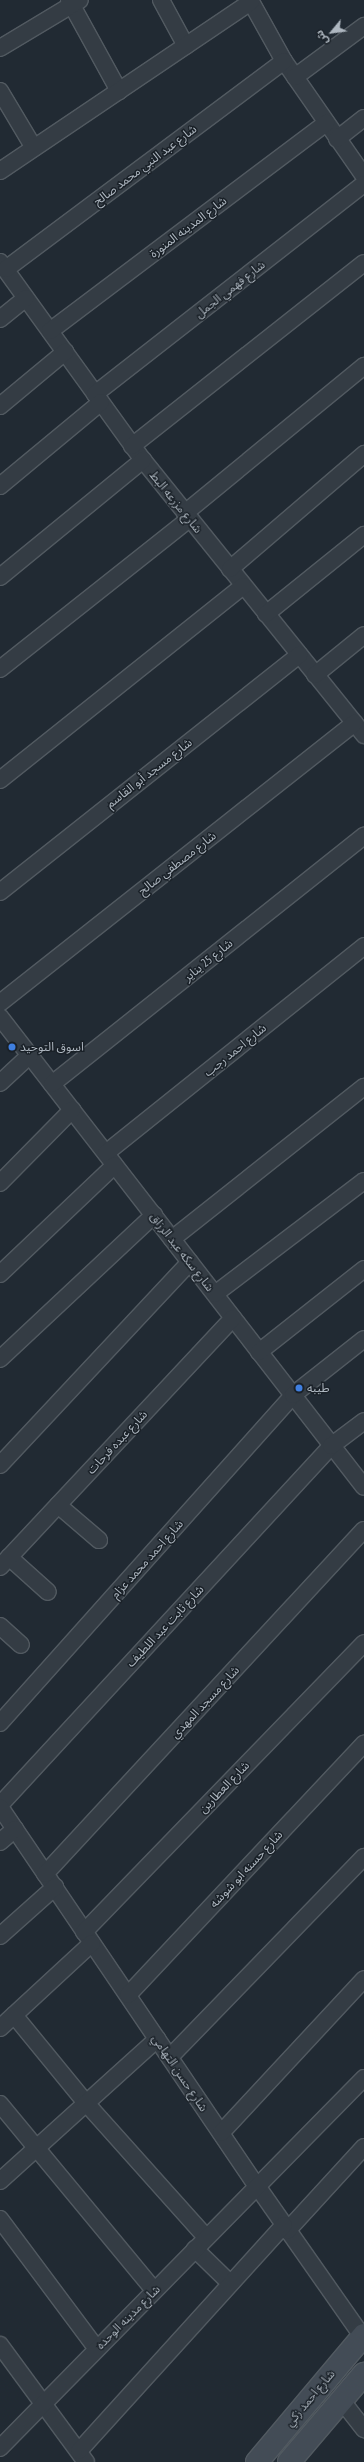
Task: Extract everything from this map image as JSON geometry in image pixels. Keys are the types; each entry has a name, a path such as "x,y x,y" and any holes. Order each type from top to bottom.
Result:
{"street":[{"path":"161,0 186,46"},
{"path":"0,171 251,1 284,61 364,176"},
{"path":"0,48 74,2 118,91"},
{"path":"295,77 364,26"},
{"name":"شارع عبد النبي محمد صالح","path":"3,266 284,61"},
{"path":"0,91 34,148"},
{"path":"337,139 364,118"},
{"name":"شارع المدينه المنورة","path":"50,331 326,123"},
{"name":"شارع فهمي الجمل","path":"0,486 98,398 364,184"},
{"path":"132,446 364,263"},
{"name":"شارع مزرعه البط","path":"3,266 132,446 359,729"},
{"path":"0,319 26,298"},
{"path":"0,406 65,352"},
{"path":"0,669 187,516 364,366"},
{"path":"230,569 364,454"},
{"path":"0,577 143,460"},
{"path":"266,614 364,536"},
{"path":"0,780 243,586"},
{"path":"315,675 364,635"},
{"name":"شارع مسجد أبو القاسم","path":"0,892 299,655"},
{"name":"شارع مصطفي صالح","path":"0,1003 359,729"},
{"name":"شارع 25 يناير","path":"52,1084 364,836"},
{"name":"شارع احمد رجب","path":"0,1274 110,1159 364,946"},
{"name":"شارع سكه عبد الرزاق","path":"0,1017 364,1487"},
{"path":"0,1083 30,1055"},
{"path":"172,1239 364,1087"},
{"path":"0,1183 72,1110"},
{"path":"215,1294 364,1181"},
{"path":"0,1359 154,1215"},
{"path":"0,1465 190,1262"},
{"path":"259,1352 364,1269"},
{"name":"شارع عبده فرحات","path":"4,1562 233,1318"},
{"name":"شارع احمد محمد عزام","path":"0,1724 293,1395 364,1339"},
{"name":"شارع ثابت عبد اللطيف","path":"0,1806 331,1446 364,1421"},
{"path":"58,1505 99,1540"},
{"name":"شارع مسجد المهدي","path":"45,1874 364,1530"},
{"path":"4,1562 48,1592"},
{"path":"0,1626 21,1645"},
{"name":"شارع العطارين","path":"0,2028 88,1937 364,1643"},
{"name":"شارع حسنه ابو شوشه","path":"128,1995 364,1744"},
{"name":"شارع حسن التهامي","path":"0,1806 285,2228 363,2336"},
{"path":"0,1842 15,1829"},
{"path":"170,2057 364,1857"},
{"path":"0,1936 55,1887"},
{"path":"221,2133 364,1979"},
{"path":"14,2015 200,2243 230,2283"},
{"path":"0,2181 157,2039"},
{"name":"شارع مدينه الوحده","path":"0,2448 96,2348 364,2078"},
{"path":"0,2104 154,2290"},
{"path":"0,2345 82,2456 230,2283 364,2147"},
{"path":"0,2219 96,2348"},
{"name":"شارع احمد زكي","path":"257,2462 363,2336"},
{"path":"289,2462 364,2374"},
{"path":"342,2401 364,2429"}],"place":[{"name":"اسوق التوحيد","path":"12,1047"},
{"name":"طيبه","path":"299,1388"}]}
